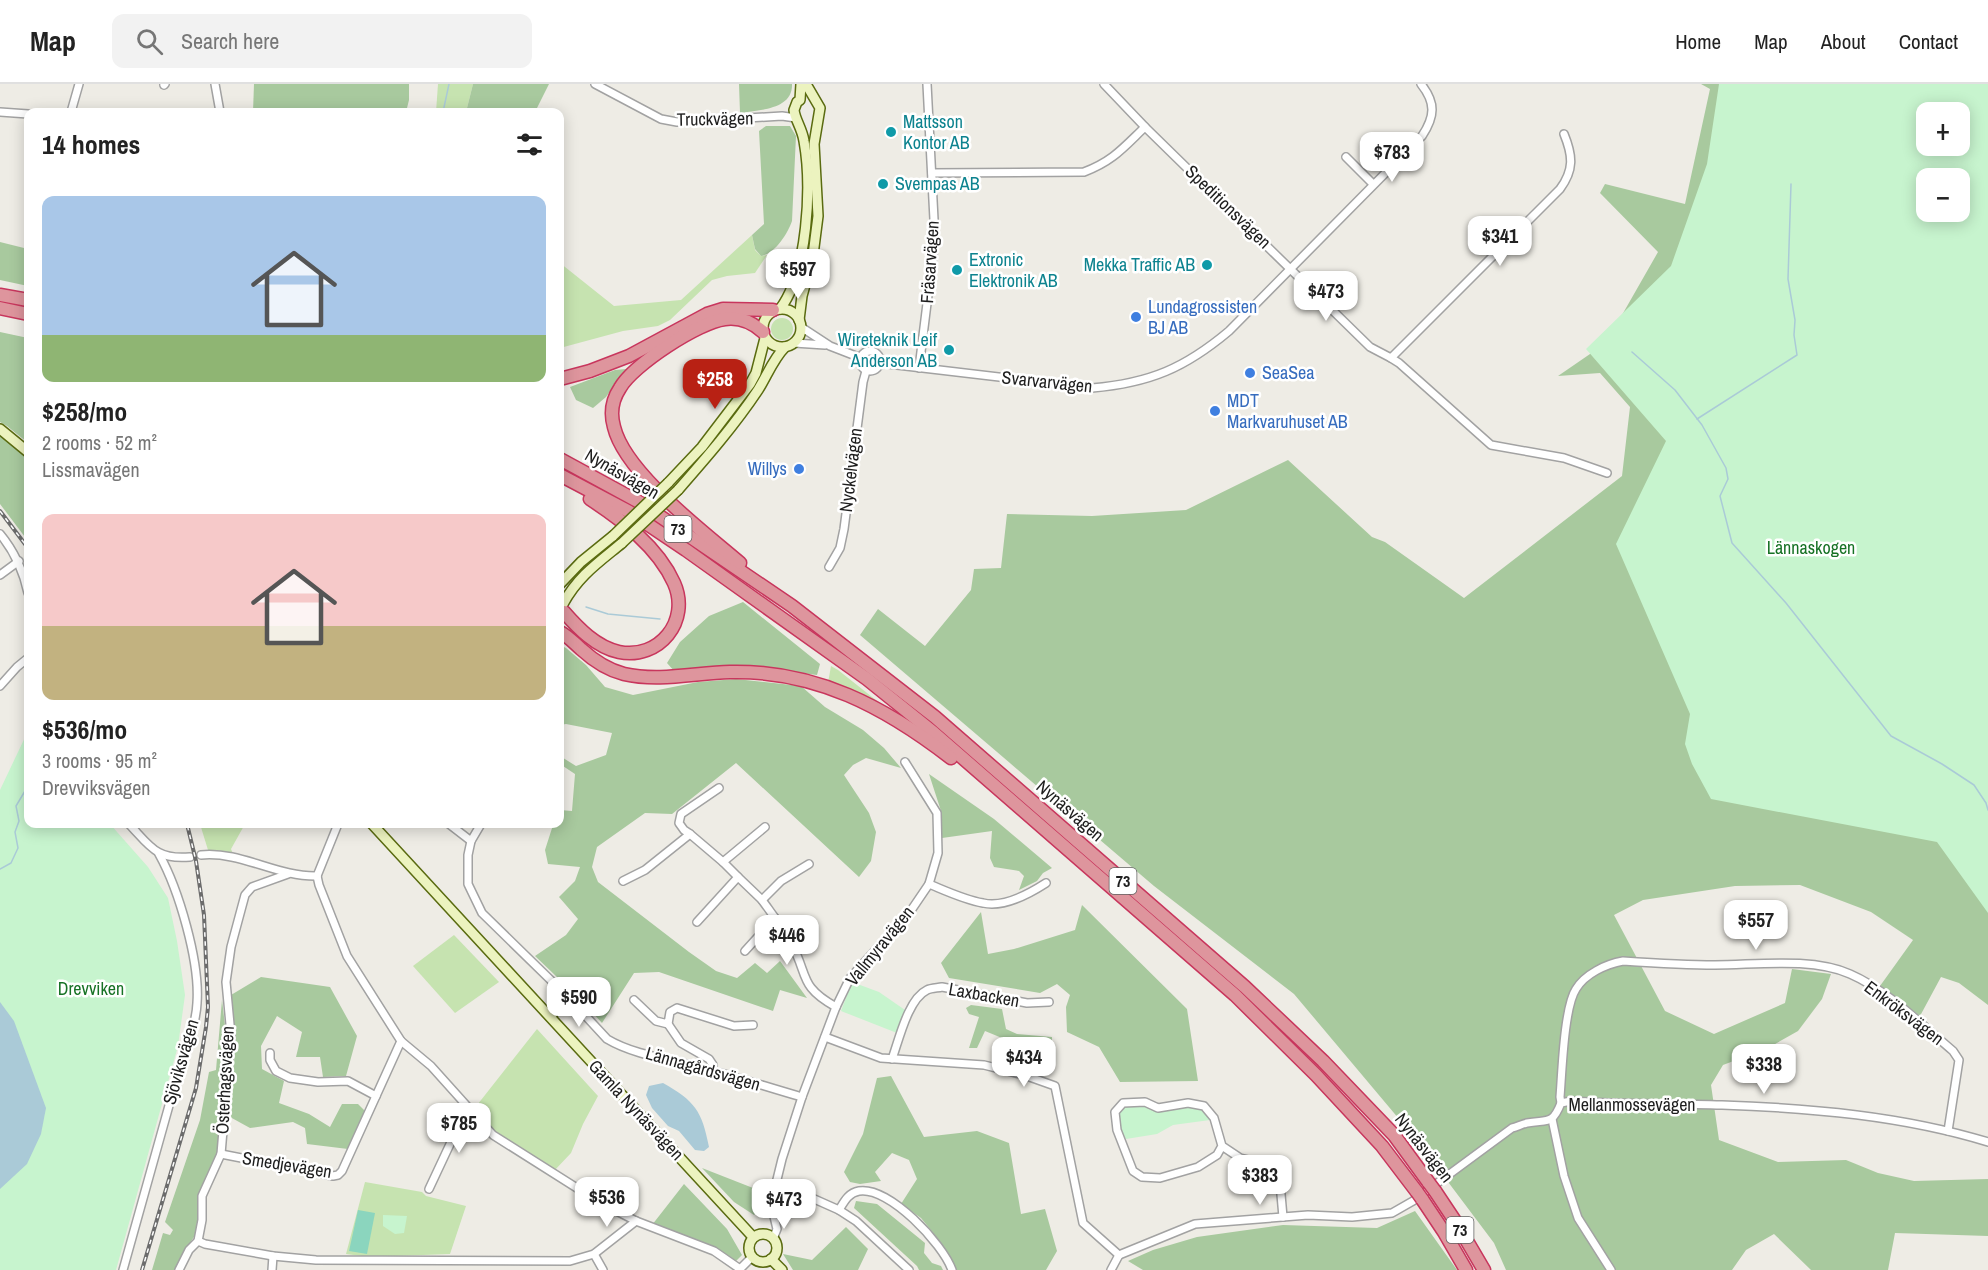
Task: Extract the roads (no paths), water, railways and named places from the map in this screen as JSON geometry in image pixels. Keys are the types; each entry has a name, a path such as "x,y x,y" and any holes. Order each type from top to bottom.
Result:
{"highway":[{"path":"0,295 24,299"},
{"path":"0,308 24,313"},
{"path":"564,379 629,356 707,314 723,309 777,310"},
{"path":"764,335 747,321 724,319 709,323 688,334 659,352 626,379 615,397 612,416 614,429 624,451 653,487 792,606"},
{"name":"Nynäsvägen","path":"564,461 639,502 792,606 935,717 1245,987 1323,1061 1394,1135 1457,1224 1484,1270"},
{"name":"Nynäsvägen","path":"564,478 628,511 867,679 934,733 1235,995 1316,1075 1382,1146 1444,1232 1466,1270"},
{"path":"564,479 613,514 655,554 675,585 678,615 668,637 657,646 644,652 632,653 618,652 602,645 586,634 564,612"},
{"path":"564,635 590,657 624,674 656,677 730,672 768,674 818,684 865,701 904,723 1043,828"}],"street":[{"path":"72,108 79,84"},
{"path":"215,84 219,108"},
{"name":"Truckvägen","path":"595,84 661,119 677,122 772,117 791,117 797,120"},
{"path":"564,580 581,562 613,536 702,447 756,373 764,335 764,320 777,310 790,293 802,248 808,179 804,140 797,120 797,103 801,84"},
{"path":"564,603 572,588 584,575 622,543 678,489 733,424 758,390 778,353 800,333 802,296 813,255 818,216 813,144 820,108 806,84"},
{"name":"Fräsarvägen","path":"919,368 934,245 927,84"},
{"name":"Speditionsvägen","path":"1104,84 1368,345 1391,358 1491,445 1564,458 1607,473"},
{"name":"Svarvarvägen","path":"880,363 1092,388 1122,386 1167,372 1208,350 1229,331 1422,136 1431,122 1430,99 1421,84"},
{"path":"797,103 805,98 814,100"},
{"name":"Truckvägen","path":"772,117 797,103"},
{"path":"0,112 24,114"},
{"path":"797,120 807,124 817,120"},
{"path":"932,173 1084,172 1103,165 1117,155 1145,127"},
{"path":"1391,358 1567,180 1570,171 1569,148 1564,134"},
{"path":"1346,157 1373,184"},
{"path":"777,310 790,310 800,324 830,346"},
{"path":"764,335 770,343 777,347 809,343 830,346 861,358"},
{"path":"871,352 878,356 880,363 874,370 866,371 861,366 861,358 864,353 871,352"},
{"name":"Nyckelvägen","path":"829,567 840,548 842,538 866,371"},
{"path":"0,429 24,449"},
{"path":"0,534 24,572"},
{"path":"0,575 19,561"},
{"path":"0,686 24,661"},
{"name":"Vallmyravägen","path":"773,1239 777,1229 771,1204 782,1159 802,1097 836,1007 850,978 910,912 929,885 938,853 937,813 905,762"},
{"path":"719,788 681,814 679,823 762,900 793,945 811,989 836,1007"},
{"path":"723,862 765,827"},
{"path":"133,828 159,854 174,859 190,857"},
{"path":"336,828 317,876 319,885 347,956 401,1041 431,1066 493,1135 571,1186 636,1221 714,1251 739,1270 752,1257"},
{"name":"Gamla Nynäsvägen","path":"376,828 753,1238"},
{"path":"454,828 471,841"},
{"name":"Lännagårdsvägen","path":"479,828 471,841 468,855 468,884 482,913 569,998 597,1030 615,1043 802,1097"},
{"path":"623,881 645,870 690,834"},
{"name":"Sjöviksvägen","path":"123,1270 178,1072 194,1023 197,1003 196,973 185,922 168,871 159,854"},
{"path":"201,855 213,854 263,864 288,874 317,876"},
{"path":"762,900 781,881 809,864"},
{"name":"Österhagsvägen","path":"179,1270 189,1250 198,1241 202,1220 202,1196 221,1154 231,1035 226,982 231,947 245,895 252,886 288,874"},
{"path":"697,921 738,877"},
{"path":"929,885 984,904 1020,898 1046,883"},
{"path":"745,951 775,918"},
{"name":"Enkröksvägen","path":"1561,1103 1569,1006 1577,987 1595,972 1612,963 1623,961 1698,965 1772,962 1800,964 1849,973 1866,982 1953,1051 1959,1060 1948,1131"},
{"name":"Laxbacken","path":"892,1059 917,998 928,989 942,987 1027,1003 1049,1002"},
{"path":"550,1016 569,998"},
{"path":"634,1000 656,1021 668,1024 681,1043 709,1059 713,1065 711,1070"},
{"path":"668,1024 670,1012 677,1008 735,1026 753,1025"},
{"path":"825,1037 881,1058 984,1065 1055,1086 1083,1223 1119,1255 1111,1270"},
{"name":"Smedjevägen","path":"221,1154 333,1176 338,1175 401,1041"},
{"path":"270,1053 270,1060 276,1071 290,1078 318,1082 348,1081 376,1096"},
{"name":"Mellanmossevägen","path":"1119,1255 1195,1224 1308,1215 1352,1217 1392,1213 1512,1128 1526,1123 1552,1119 1561,1103 1571,1101 1812,1110 1874,1117 1948,1131 1988,1142"},
{"path":"1222,1146 1216,1155 1198,1167 1160,1178 1142,1177 1133,1171 1117,1130 1115,1112 1123,1103 1145,1102 1158,1108 1188,1103 1204,1106 1214,1118 1222,1146 1240,1158 1274,1166 1279,1172 1283,1217"},
{"path":"429,1189 451,1142 470,1110"},
{"path":"1552,1119 1564,1176 1578,1218 1611,1270"},
{"path":"776,1182 839,1210 855,1221 909,1270"},
{"path":"839,1210 848,1196 858,1191 868,1191 884,1198 918,1223 935,1243 952,1270"},
{"path":"198,1241 273,1256 316,1260 570,1261 594,1254 636,1221"},
{"path":"761,1234 773,1239 776,1242 776,1251 771,1259 761,1262 752,1257 749,1247 753,1238 761,1234"},
{"path":"594,1254 603,1270"},
{"path":"272,1270 273,1256"},
{"path":"771,1259 782,1270"},
{"path":"447,1270 448,1261"}],"water":[{"name":"Drevviken","path":"0,1002 14,1021 46,1108 41,1134 27,1164 0,1189"},
{"path":"663,1083 690,1102 700,1116 709,1147 704,1151 695,1150 679,1131 668,1126 652,1108 646,1095 649,1086"}],"waterway":[{"path":"444,108 449,84"},
{"path":"1697,419 1797,355 1794,335 1795,320 1788,279 1791,184"},
{"path":"1632,352 1675,390 1702,425 1726,468 1728,479 1720,496 1732,543 1786,603 1891,736 1942,764 1974,785 1988,810"},
{"path":"586,607 608,614 660,619"},
{"path":"0,869 11,863 18,848 15,832 19,821 16,806 24,793"}],"railway":[{"path":"0,511 24,543"},
{"path":"142,1270 196,1088 206,1027 208,1007 204,915 196,861 188,828"}],"place":[{"name":"Mattsson Kontor AB","path":"891,132"},
{"name":"Svempas AB","path":"883,184"},
{"name":"Mekka Traffic AB","path":"1207,265"},
{"name":"Extronic Elektronik AB","path":"957,270"},
{"name":"Lundagrossisten BJ AB","path":"1136,317"},
{"name":"Wireteknik Leif Anderson AB","path":"949,350"},
{"name":"SeaSea","path":"1250,373"},
{"name":"MDT Markvaruhuset AB","path":"1215,411"},
{"name":"Willys","path":"799,469"}],"park label":[{"name":"Lännaskogen","path":"1811,548"}]}
